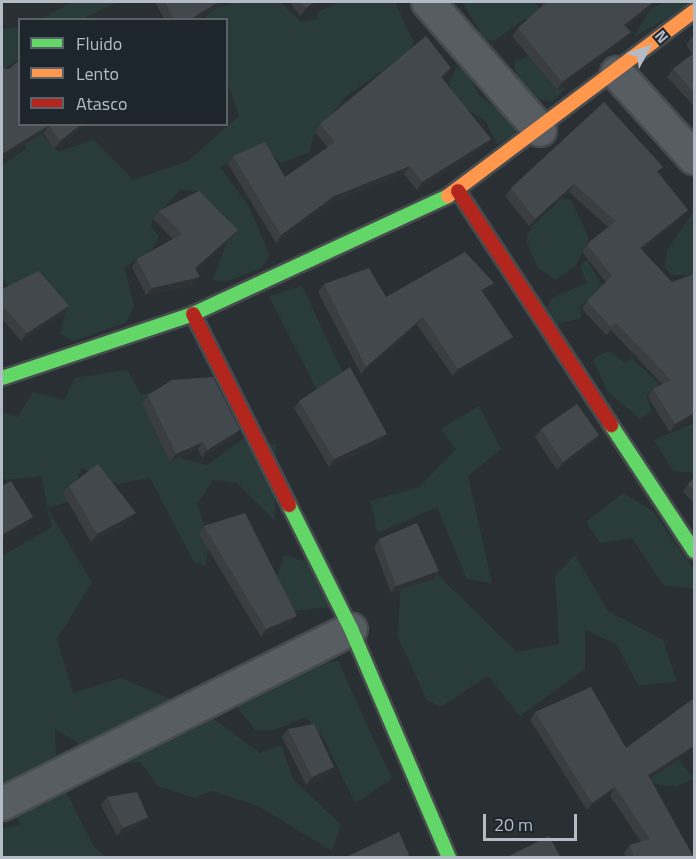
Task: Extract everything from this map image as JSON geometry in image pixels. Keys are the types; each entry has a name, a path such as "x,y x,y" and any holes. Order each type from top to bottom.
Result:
{"street":[{"path":"428,2 540,130"},
{"path":"2,378 194,314 458,191 617,73 694,11"},
{"path":"617,73 694,158"},
{"path":"458,191 694,551"},
{"path":"194,314 351,629 449,858"},
{"path":"2,804 351,629"}],"shaded area":[{"path":"73,2 117,2 84,18 43,18"},
{"path":"239,2 280,2 301,22 318,19 318,12 339,2 395,2 414,43 408,53 345,97 313,137 309,152 281,163 263,147 220,167 248,205 270,256 261,268 225,282 212,280 230,235 229,219 197,191 181,189 153,219 151,227 159,236 153,249 124,268 134,305 127,322 74,341 60,334 67,307 46,278 8,285 2,278 2,165 26,149 20,126 34,126 58,152 94,140 133,180 188,161 239,116 228,83 228,18 203,18 218,7"},
{"path":"462,2 535,2 543,14 523,20 494,41 485,39"},
{"path":"665,2 694,2 634,37 650,9"},
{"path":"18,27 18,60 2,70 2,29"},
{"path":"529,56 557,90 567,87 552,102 535,98 516,75 514,62"},
{"path":"456,67 466,71 479,95 510,119 516,134 497,144 485,120 460,105 449,84"},
{"path":"562,198 571,200 589,238 576,265 555,280 538,268 526,241 531,227"},
{"path":"694,211 694,275 672,275 664,267 668,248"},
{"path":"587,259 602,286 580,307 581,318 557,324 547,308 552,298 587,283 580,266"},
{"path":"302,286 344,375 317,390 269,296"},
{"path":"608,351 626,363 632,358 661,386 646,396 652,411 640,419 607,391 593,359"},
{"path":"127,370 141,395 170,388 169,421 182,459 207,465 243,439 276,445 275,521 237,483 213,480 197,504 210,542 205,566 194,562 150,478 118,484 81,468 71,501 47,508 42,476 2,480 2,412 18,417 33,392 64,400 75,378"},
{"path":"479,406 501,449 468,476 492,583 467,579 437,507 378,533 370,501 419,487 456,449 441,429"},
{"path":"694,423 694,473 673,471 654,440"},
{"path":"623,493 653,511 694,570 694,589 663,585 632,538 600,543 586,522"},
{"path":"47,508 92,582 57,639 73,693 121,678 210,716 260,753 281,745 293,779 341,825 332,851 258,806 212,791 195,798 158,786 140,762 115,766 55,729 57,774 94,847 106,857 2,857 2,828 20,825 2,781 2,556 52,527"},
{"path":"284,555 311,563 331,607 293,611 275,583"},
{"path":"575,555 608,611 663,640 677,682 638,685 616,644 585,630 585,669 520,716 488,676 441,707 427,700 398,637 400,591 434,571 517,652 559,644 555,576"},
{"path":"338,661 392,779 355,803 324,739 306,717 274,730 255,730 233,702 300,667"},
{"path":"673,754 694,778 676,787 646,782 613,802 600,778"}],"building":[{"path":"165,2 218,2 192,18 174,18"},
{"path":"301,2 314,2 306,8"},
{"path":"547,2 653,2 624,25 631,32 562,82 518,28"},
{"path":"426,36 451,68 441,77 491,139 422,182 410,166 334,196 281,235 233,156 265,142 285,177 335,142 320,124"},
{"path":"694,53 694,93 673,69"},
{"path":"18,62 18,126 47,126 2,154 2,68 9,69"},
{"path":"604,102 663,167 657,172 688,210 640,248 672,282 694,274 694,413 675,424 653,389 671,380 616,323 611,327 587,301 612,276 587,244 616,221 574,184 535,219 511,188"},
{"path":"50,126 79,126 60,141"},
{"path":"199,191 238,230 195,268 200,277 152,288 137,259 182,234 159,211"},
{"path":"465,252 494,283 481,290 513,337 458,369 423,317 366,367 324,284 369,268 386,297"},
{"path":"39,271 69,306 27,333 2,305 2,289"},
{"path":"350,367 387,434 334,459 299,401"},
{"path":"213,377 240,430 207,450 203,442 176,454 148,395 172,380"},
{"path":"577,404 599,435 563,462 541,429"},
{"path":"98,464 136,513 97,534 69,486"},
{"path":"694,478 694,490 688,484"},
{"path":"11,481 33,517 2,535 2,486"},
{"path":"245,513 297,616 266,629 204,526"},
{"path":"417,523 439,571 396,586 379,539"},
{"path":"591,687 626,748 694,698 694,746 648,775 694,858 634,858 630,845 650,839 615,787 592,803 535,712"},
{"path":"314,724 334,767 312,777 288,729"},
{"path":"137,792 148,817 123,828 107,797"},
{"path":"399,832 409,855 404,858 344,858"},
{"path":"549,836 561,858 507,858 507,857"}],"traffic: fast":[{"path":"2,378 193,314 448,196"},
{"path":"611,425 694,551"},
{"path":"289,505 351,629 449,858"}],"traffic: slow":[{"path":"448,196 694,11"}],"traffic: jam":[{"path":"458,191 611,425"},
{"path":"193,314 289,505"}]}
